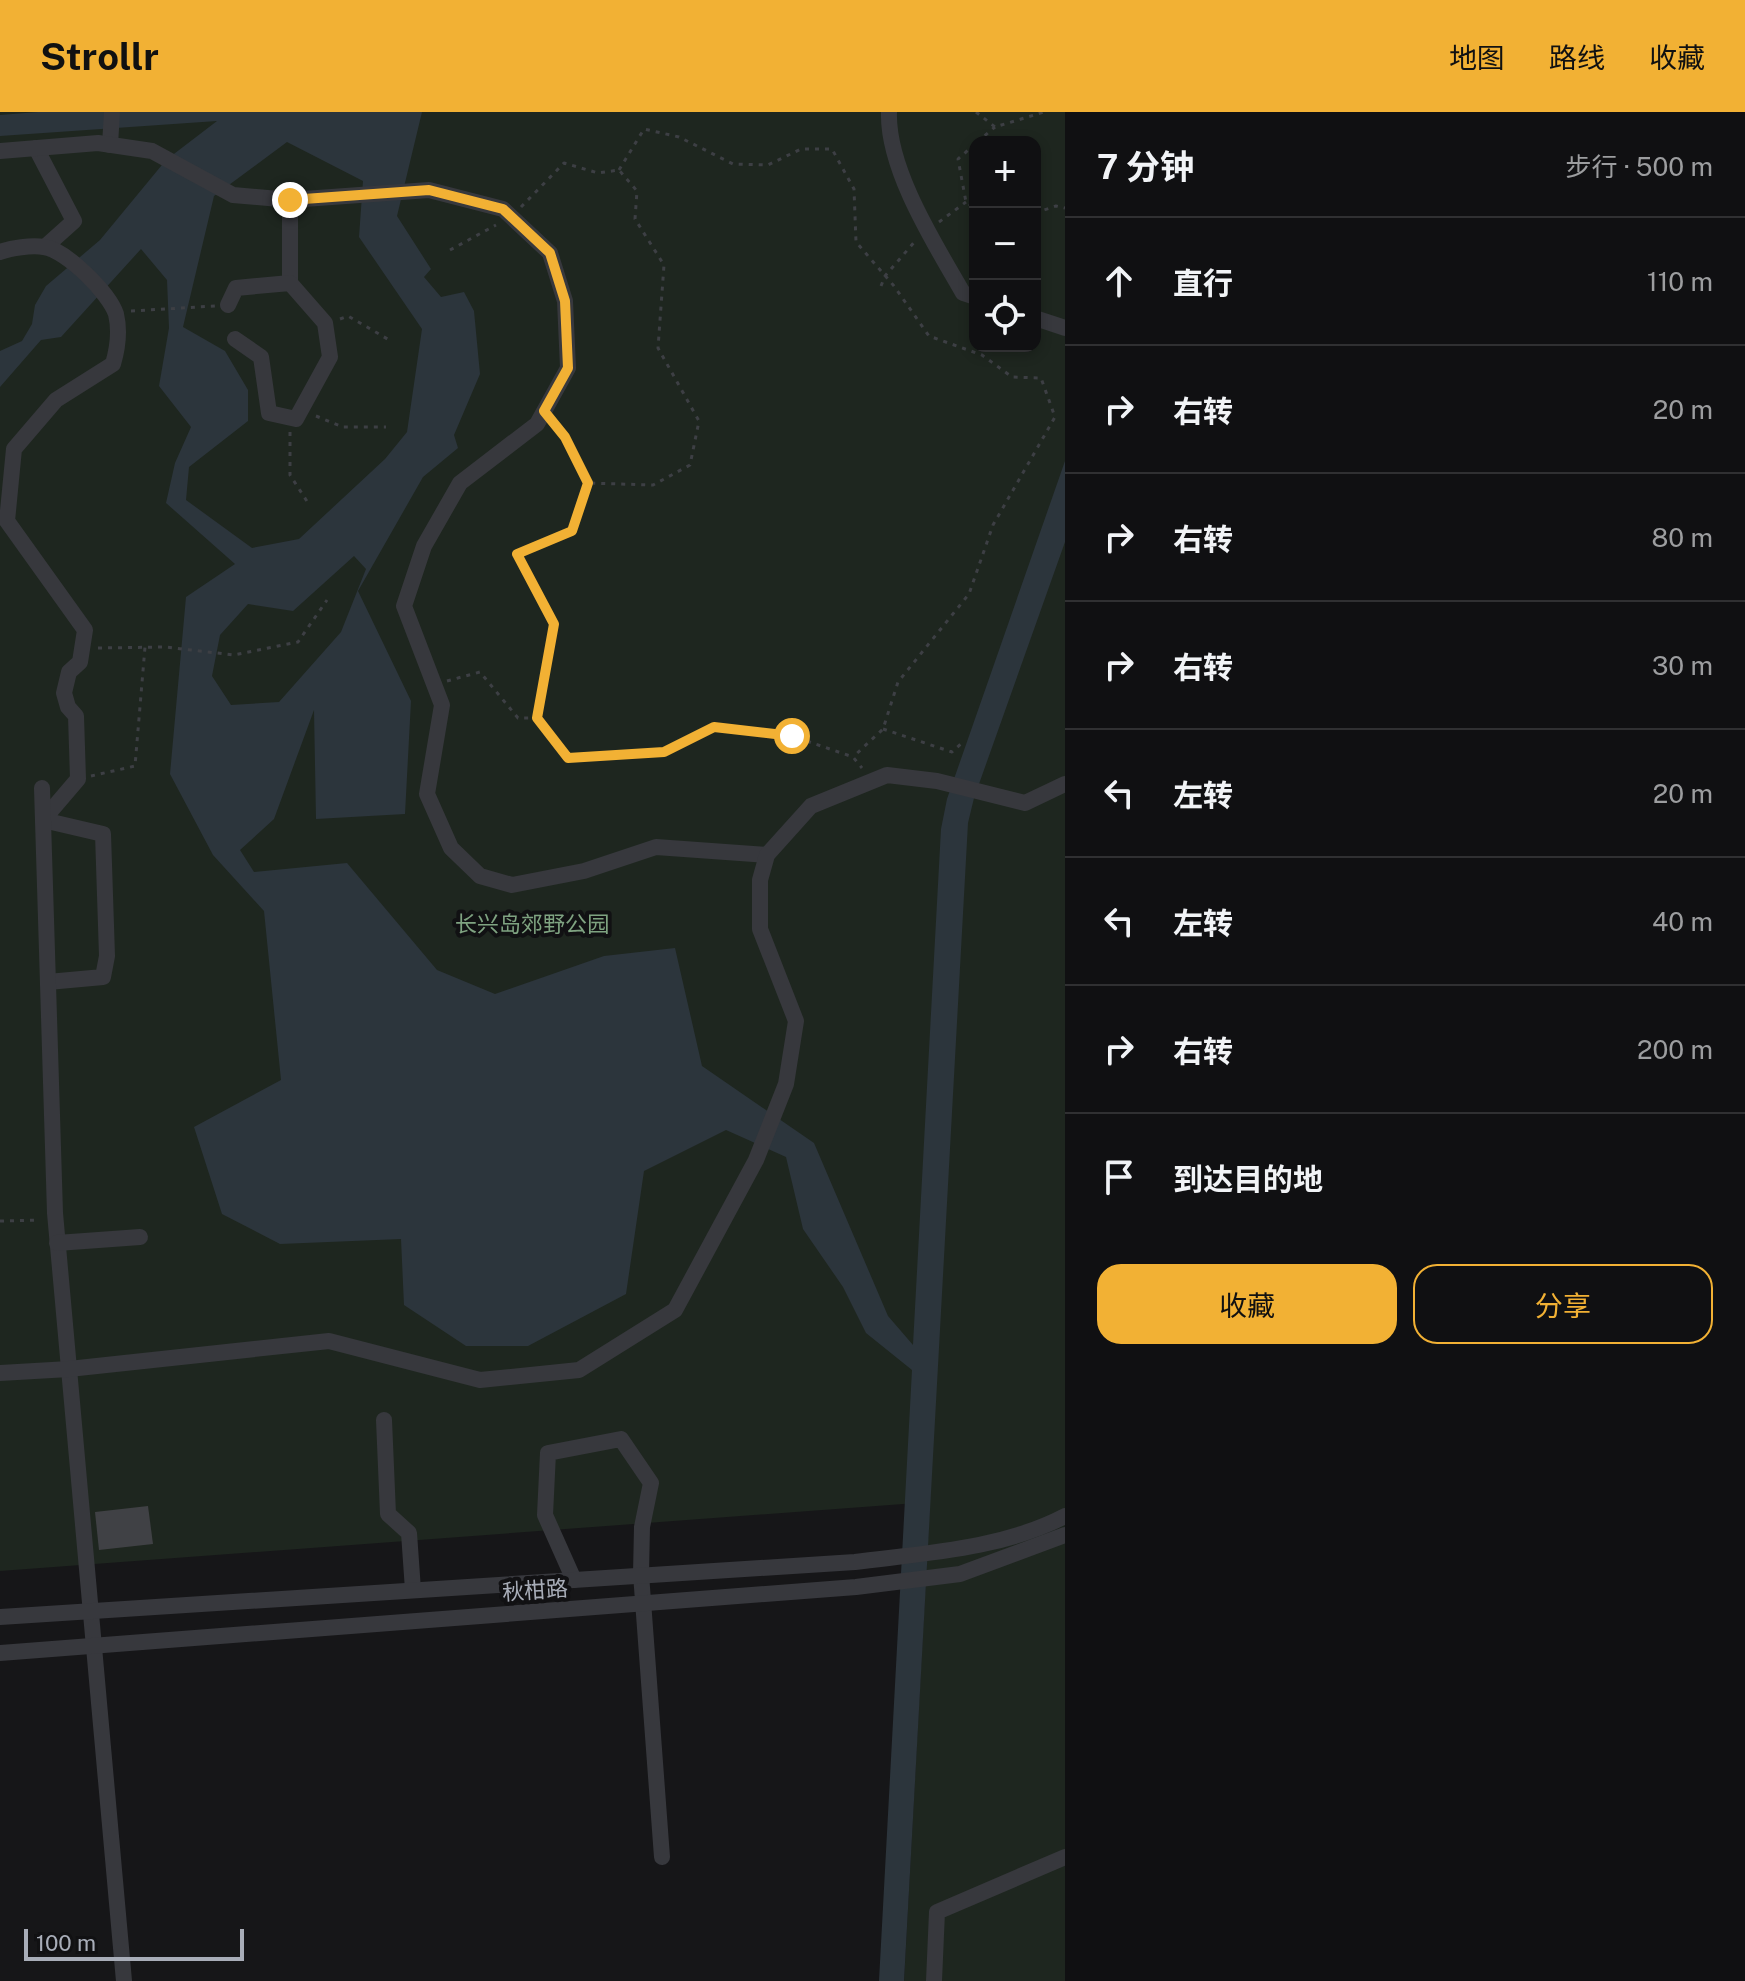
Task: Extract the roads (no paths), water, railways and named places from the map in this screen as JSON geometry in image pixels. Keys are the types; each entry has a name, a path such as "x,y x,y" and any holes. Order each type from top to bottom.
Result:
{"street":[{"path":"110,145 112,112"},
{"path":"889,112 888,131 914,206 963,293 969,295"},
{"path":"0,151 98,143 152,151 233,195 290,200 429,190 503,209 512,217 550,253 565,301 568,368 537,424 460,483 424,546 404,606 442,705 427,794 451,848 480,876 512,885 584,871 656,847 767,855"},
{"path":"36,148 74,221 45,247"},
{"path":"235,339 261,357 269,413 295,414 330,357 325,323 290,283 290,200"},
{"path":"0,252 45,247 69,259 97,287 115,312 119,343 113,364 56,400 14,449 7,521 85,630 80,662 69,672 64,693 68,707 76,716 78,779 43,820"},
{"path":"228,305 236,288 290,283"},
{"path":"1041,320 1065,328"},
{"path":"0,1373 69,1369 329,1341 480,1380 579,1370 675,1310 756,1160 786,1084 796,1021 760,929 760,880 767,855 811,806 887,775 949,784 1025,803 1065,784"},
{"path":"42,788 55,1219 124,1981"},
{"path":"43,820 103,834 107,956 103,977 48,982"},
{"path":"57,1243 140,1237"},
{"path":"384,1420 388,1514 409,1533 413,1590"},
{"path":"574,1580 545,1515 548,1453 621,1439 651,1483 642,1527 641,1574 662,1857"},
{"name":"秋柑路","path":"0,1617 855,1562 961,1548 1037,1531 1065,1516"},
{"name":"秋柑路","path":"0,1653 856,1587 960,1574 1065,1535"},
{"path":"934,1981 937,1912 1065,1857"}],"park label":[{"name":"长兴岛郊野公园","path":"532,924"}]}
